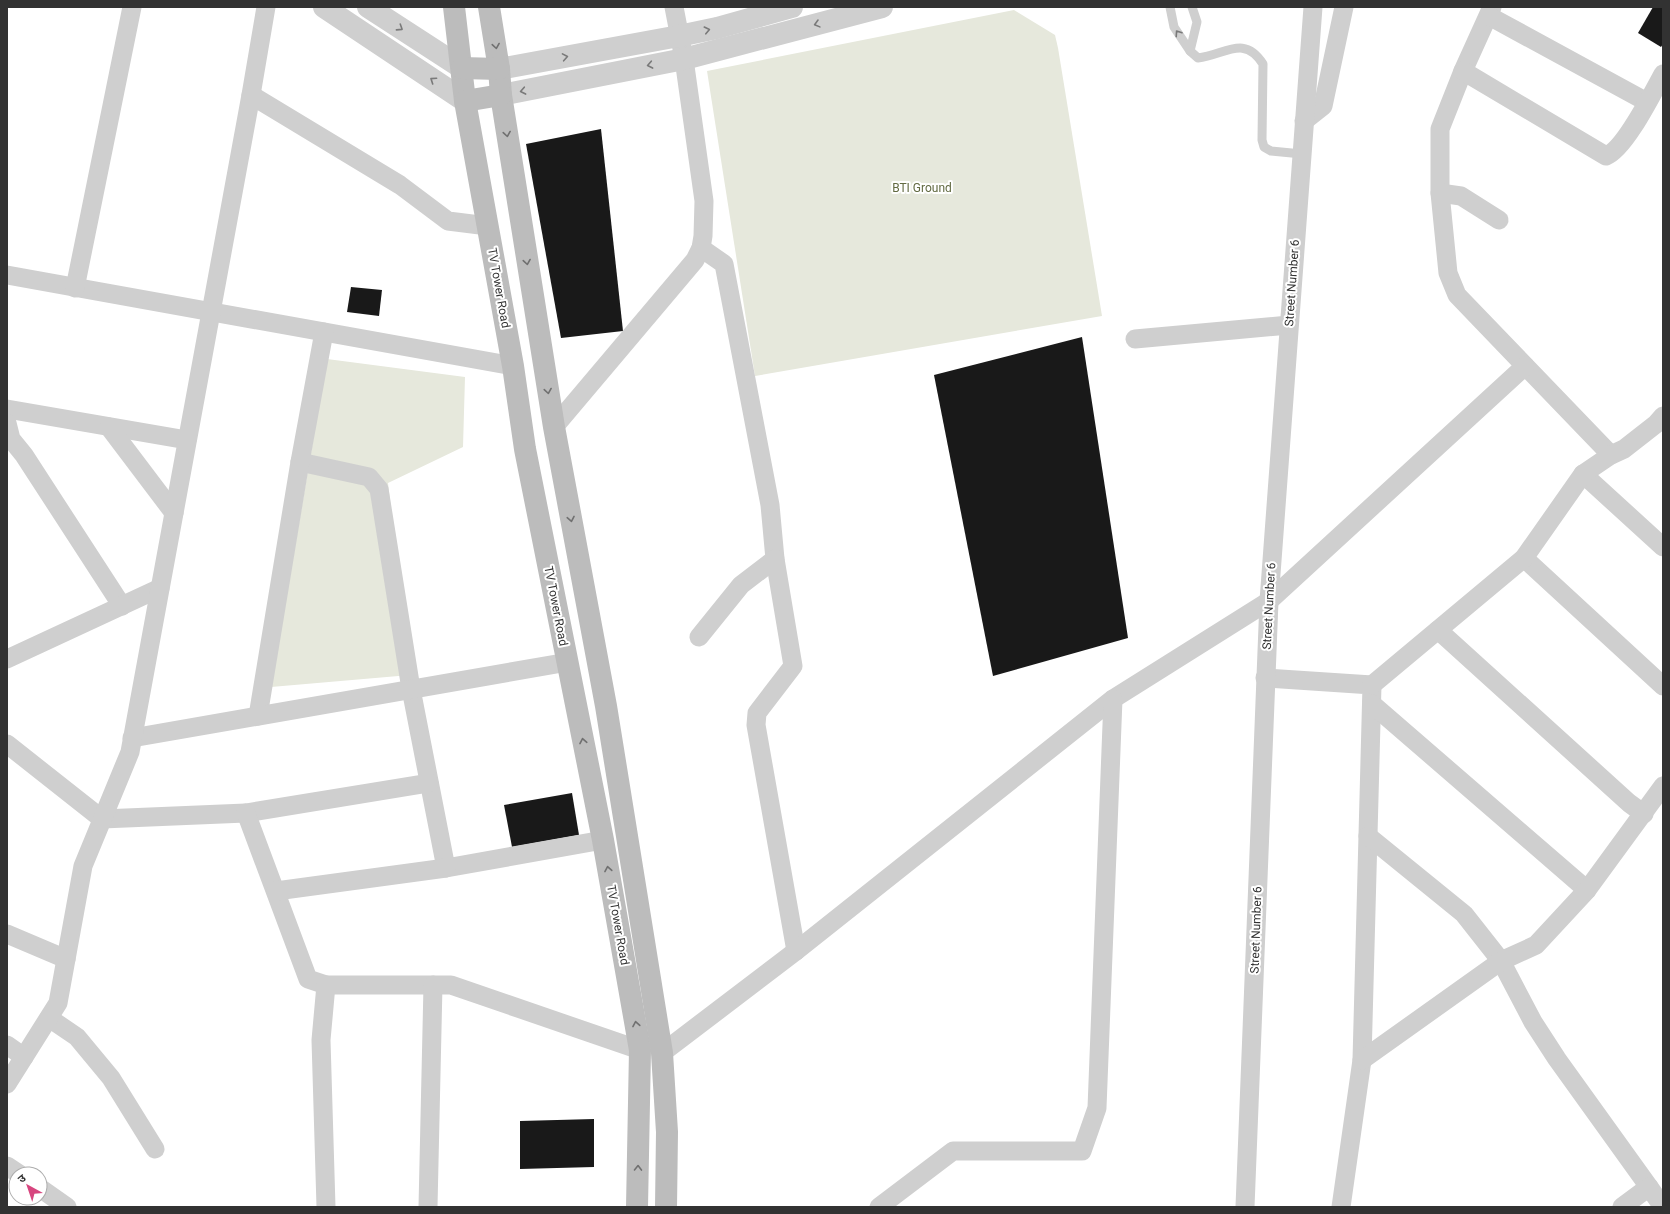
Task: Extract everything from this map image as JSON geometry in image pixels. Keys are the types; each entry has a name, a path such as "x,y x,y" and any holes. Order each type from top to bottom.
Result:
{"main road":[{"name":"TV Tower Road","path":"454,7 465,101 513,366 525,449 568,662 640,1050 637,1207"},
{"name":"TV Tower Road","path":"489,7 499,69 501,95 554,427 606,706 662,1053 667,1132 666,1207"},
{"path":"462,68 499,69"},
{"path":"465,101 501,95"}],"street":[{"path":"75,288 132,7"},
{"path":"7,1084 58,1003 83,866 130,752 266,7"},
{"path":"324,7 465,101"},
{"path":"368,7 462,68"},
{"path":"554,427 695,260 701,248 703,236 704,201 684,59 674,7"},
{"path":"499,69 680,36 717,28 792,7"},
{"path":"501,95 684,59 849,11 882,7"},
{"name":"Street Number 6","path":"1245,1207 1269,601 1313,7"},
{"path":"1304,121 1323,106 1344,7"},
{"path":"1611,455 1457,295 1448,273 1440,193 1440,129 1463,71 1490,12 1647,102"},
{"path":"1463,71 1606,156 1618,148 1663,74"},
{"path":"251,95 400,185 448,221 488,226"},
{"path":"1440,193 1461,196 1499,220"},
{"path":"701,248 724,264 770,505 775,559 793,666 758,713 756,725 796,951"},
{"path":"7,275 513,366"},
{"path":"1135,339 1289,325"},
{"path":"258,716 300,462 324,332"},
{"path":"662,1053 796,951 1113,699 1269,601 1525,366"},
{"path":"7,409 188,440"},
{"path":"1266,678 1372,685 1524,558 1583,474 1611,455 1624,449 1661,423"},
{"path":"109,427 174,513"},
{"path":"8,435 24,455 122,606"},
{"path":"300,462 369,477 379,490 411,689 446,868"},
{"path":"1583,474 1663,547"},
{"path":"1524,558 1663,686"},
{"path":"699,637 741,585 775,559"},
{"path":"7,659 160,588"},
{"path":"1438,630 1629,803 1644,814"},
{"path":"132,738 568,662"},
{"path":"1341,1207 1362,1060 1372,685"},
{"path":"879,1207 953,1152 1082,1151 1097,1108 1113,699"},
{"path":"1372,704 1588,890"},
{"path":"7,744 102,819 246,813 429,783"},
{"path":"1362,1060 1501,961 1536,945 1588,890 1663,786"},
{"path":"246,813 308,979 326,985 451,985 640,1050"},
{"path":"1368,836 1464,914 1501,961 1533,1022 1557,1059 1663,1207"},
{"path":"276,891 446,868 602,840"},
{"path":"7,934 66,959"},
{"path":"326,985 321,1040 326,1207"},
{"path":"428,1207 432,985"},
{"path":"49,1018 77,1037 111,1078 155,1149"},
{"path":"7,1045 24,1057"},
{"path":"1622,1207 1649,1187"},
{"path":"48,1194 67,1207"}],"lane":[{"path":"1170,7 1174,27 1190,51 1198,58 1210,57 1234,48 1248,48 1257,55 1263,64 1262,140 1264,147 1271,151 1302,154"},
{"path":"1190,51 1197,22 1192,7"}],"green space":[{"name":"BTI Ground","path":"1014,10 1055,35 1102,316 755,376 707,71"},
{"path":"327,359 465,377 463,447 388,483 410,675 271,687"}],"building":[{"path":"1653,7 1663,7 1663,44 1661,47 1638,33"},
{"path":"601,129 623,331 561,338 526,144"},
{"path":"351,287 382,290 379,316 347,312"},
{"path":"1082,337 1128,638 993,676 934,375"},
{"path":"572,793 579,835 512,847 504,805"},
{"path":"594,1119 594,1167 520,1169 520,1121"}]}
